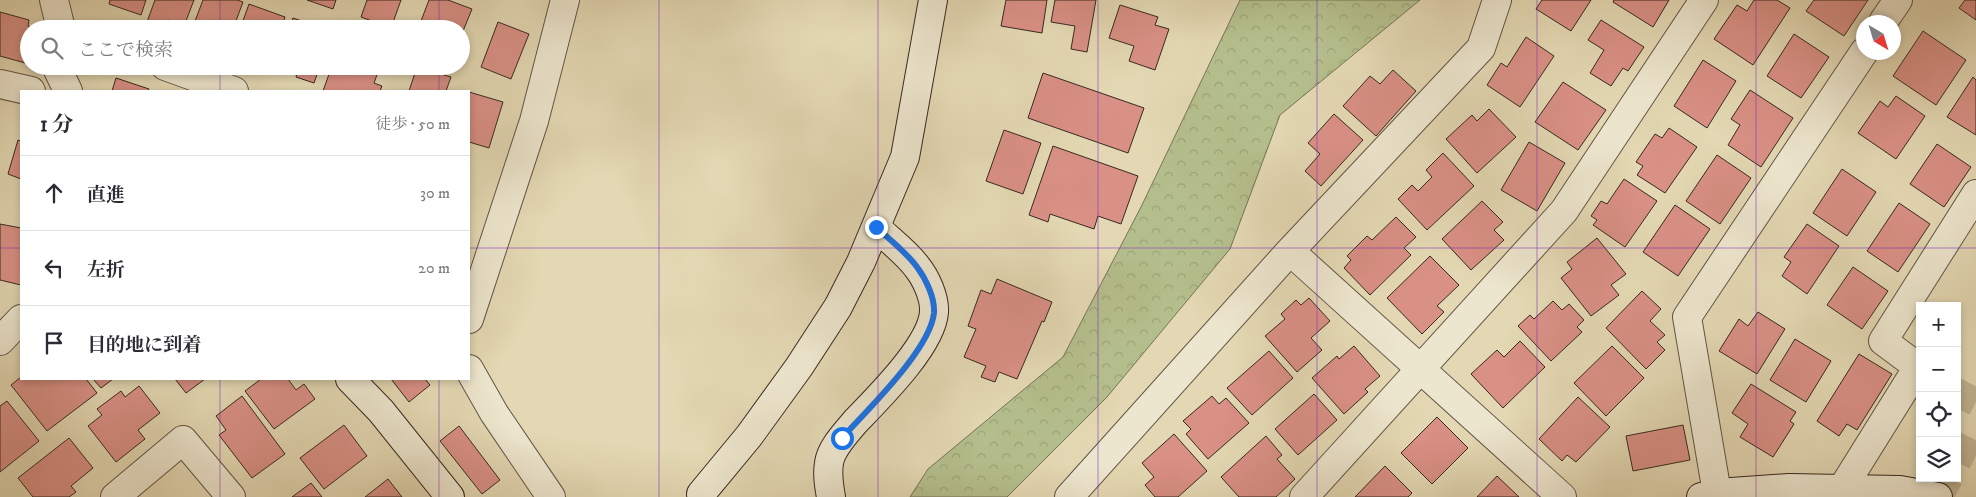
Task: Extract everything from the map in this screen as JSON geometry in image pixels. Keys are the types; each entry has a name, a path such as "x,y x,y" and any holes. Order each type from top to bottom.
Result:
{"street":[{"path":"54,0 59,20"},
{"path":"701,494 749,436 799,367 838,307 861,262 905,157 933,0"},
{"path":"1069,497 1290,251 1481,48 1497,0"},
{"path":"1304,497 1564,211 1704,0"},
{"path":"1888,15 1898,0"},
{"path":"470,315 534,122 559,2"},
{"path":"1859,60 1687,317 1709,495 1789,488 1900,490 1938,497"},
{"path":"60,75 68,90"},
{"path":"189,75 231,90"},
{"path":"0,84 27,90"},
{"path":"1842,489 1918,367 1883,341 1976,194"},
{"path":"831,497 828,482 829,462 837,446 921,344 929,331 934,312 932,296 917,267 876,227"},
{"path":"1290,251 1562,497"},
{"path":"0,341 20,320"},
{"path":"470,371 494,413 551,497"},
{"path":"351,380 381,411 450,497"},
{"path":"114,497 183,440 231,497"}],"green space":[{"path":"1240,0 1420,0 1280,115 1230,249 1107,397 1007,497 910,497 928,469 1063,357 1141,207"}],"building":[{"path":"110,0 146,0 141,15 109,4"},
{"path":"155,0 194,0 186,20 148,20"},
{"path":"203,0 237,0 243,2 236,20 195,20"},
{"path":"307,0 336,0 333,9"},
{"path":"367,0 401,0 394,20 369,20 361,17"},
{"path":"429,0 448,0 472,9 468,20 421,20"},
{"path":"1006,0 1047,0 1042,33 1001,26"},
{"path":"1055,0 1096,0 1087,52 1071,49 1075,26 1051,22"},
{"path":"1542,0 1591,0 1571,31 1536,9"},
{"path":"1614,0 1669,0 1653,27 1613,2"},
{"path":"1754,0 1777,0 1790,8 1753,65 1714,39 1737,5 1747,11"},
{"path":"1814,0 1868,0 1858,15 1856,15 1844,36 1806,11"},
{"path":"1965,0 1976,0 1976,20 1959,8"},
{"path":"249,4 285,17 284,20 243,20"},
{"path":"1120,5 1158,17 1155,25 1169,29 1155,70 1129,61 1134,46 1109,38"},
{"path":"0,12 29,20 20,20 20,62 0,56"},
{"path":"1601,20 1644,47 1628,71 1623,68 1611,86 1590,73 1604,50 1588,40"},
{"path":"498,22 529,34 511,79 481,67"},
{"path":"1923,31 1966,60 1936,105 1893,76"},
{"path":"1794,34 1829,57 1801,98 1767,76"},
{"path":"1526,37 1554,56 1520,107 1487,85 1501,63 1507,67"},
{"path":"1703,60 1736,81 1707,128 1674,106"},
{"path":"1393,70 1416,91 1376,136 1343,106 1370,76 1380,84"},
{"path":"1043,73 1144,108 1128,153 1028,118"},
{"path":"297,75 317,75 314,83 296,77"},
{"path":"329,75 377,75 374,83 382,86 380,90 323,90"},
{"path":"414,75 444,75 451,77 446,90 409,90"},
{"path":"1973,77 1976,80 1976,135 1947,117"},
{"path":"116,78 149,89 148,90 112,90"},
{"path":"1563,82 1606,110 1578,150 1535,122"},
{"path":"1750,90 1793,118 1761,167 1728,145 1740,125 1731,119"},
{"path":"470,92 503,102 489,148 470,142"},
{"path":"1896,96 1925,116 1896,159 1858,133 1880,101 1888,107"},
{"path":"1489,109 1516,137 1477,173 1446,139 1472,115 1477,121"},
{"path":"1334,114 1363,140 1321,186 1305,171 1320,154 1308,143"},
{"path":"1669,128 1697,147 1665,193 1637,175 1643,166 1636,162 1655,134 1662,138"},
{"path":"1004,130 1041,143 1023,194 986,181"},
{"path":"18,140 20,141 20,179 8,174"},
{"path":"1529,142 1565,163 1537,211 1501,190"},
{"path":"1937,144 1971,167 1944,207 1910,184"},
{"path":"1053,146 1138,176 1121,224 1098,216 1094,229 1050,214 1048,222 1029,215"},
{"path":"1443,153 1474,186 1427,230 1398,199 1412,185 1418,191 1432,177 1426,170"},
{"path":"1717,155 1751,178 1720,224 1686,201"},
{"path":"1842,169 1876,192 1847,236 1813,213"},
{"path":"1624,179 1657,201 1625,247 1593,225 1597,220 1591,216 1601,201 1607,204"},
{"path":"1482,201 1503,222 1494,230 1504,240 1471,270 1442,239"},
{"path":"1899,203 1930,224 1898,272 1867,251"},
{"path":"1675,205 1710,229 1678,276 1643,252"},
{"path":"1396,217 1416,237 1404,248 1411,255 1370,295 1344,268 1351,260 1347,256 1367,236 1372,240"},
{"path":"0,224 20,228 20,285 0,280"},
{"path":"1807,224 1839,246 1807,294 1782,276 1791,262 1784,257"},
{"path":"1597,238 1626,274 1611,285 1619,295 1591,316 1561,278 1572,269 1567,262"},
{"path":"1430,256 1459,285 1437,306 1444,312 1422,334 1387,298"},
{"path":"1853,267 1888,291 1862,329 1827,305"},
{"path":"997,279 1052,302 1017,379 999,372 995,382 981,377 986,366 964,357 976,329 968,326 981,290 991,294"},
{"path":"1642,291 1661,309 1650,321 1665,335 1657,342 1665,350 1646,369 1606,328"},
{"path":"1309,298 1330,321 1311,338 1322,350 1297,372 1265,336 1285,319 1281,314 1296,300 1301,305"},
{"path":"1553,301 1562,310 1569,304 1584,320 1577,327 1582,332 1551,361 1518,326 1530,315 1534,319"},
{"path":"1758,312 1785,329 1757,374 1719,351 1739,319 1748,326"},
{"path":"1795,339 1831,361 1806,402 1770,380"},
{"path":"1520,341 1545,367 1503,408 1471,374 1497,350 1504,357"},
{"path":"1354,346 1380,376 1365,389 1368,392 1344,414 1312,378 1337,356 1339,359"},
{"path":"1612,346 1644,378 1606,416 1574,383"},
{"path":"1269,351 1293,378 1252,415 1227,388"},
{"path":"1859,354 1892,374 1857,430 1847,424 1839,436 1817,421"},
{"path":"20,378 20,380 87,380 97,393 47,431 11,385"},
{"path":"94,380 112,380 101,388"},
{"path":"176,380 204,380 186,393"},
{"path":"260,380 289,380 296,390 304,384 315,399 274,429 245,391"},
{"path":"392,380 426,380 430,385 409,402"},
{"path":"1751,384 1796,412 1790,421 1794,424 1773,457 1740,437 1748,424 1732,413"},
{"path":"139,386 160,413 138,430 145,439 116,462 88,426 102,415 97,409 121,391 125,397"},
{"path":"1314,394 1337,420 1298,455 1275,429"},
{"path":"242,396 285,454 252,478 219,435 226,430 216,416"},
{"path":"1212,396 1219,404 1226,398 1249,423 1208,459 1186,434 1191,429 1183,421"},
{"path":"1578,397 1610,427 1576,462 1567,455 1562,461 1539,439"},
{"path":"7,401 39,441 0,472 0,406"},
{"path":"1437,417 1468,448 1432,484 1401,453"},
{"path":"344,425 367,456 324,489 300,458"},
{"path":"1683,425 1690,460 1633,471 1626,436"},
{"path":"459,426 500,480 482,494 440,441"},
{"path":"1174,434 1207,471 1178,497 1155,497 1145,485 1154,477 1142,463"},
{"path":"1266,436 1282,455 1277,459 1295,479 1276,497 1239,497 1221,477"},
{"path":"69,438 93,468 71,486 76,492 69,497 33,497 18,478"},
{"path":"1385,466 1412,493 1408,497 1355,497"},
{"path":"1497,476 1519,497 1477,497"},
{"path":"388,479 402,497 365,497"},
{"path":"311,483 322,497 292,497"}],"tunnel":[{"path":"1961,401 1976,373"},
{"path":"1961,454 1976,425"},
{"path":"1939,497 1947,482"}],"route":[{"path":"842,438 889,385 921,344 929,331 934,312 932,296 917,267 876,227"}]}
